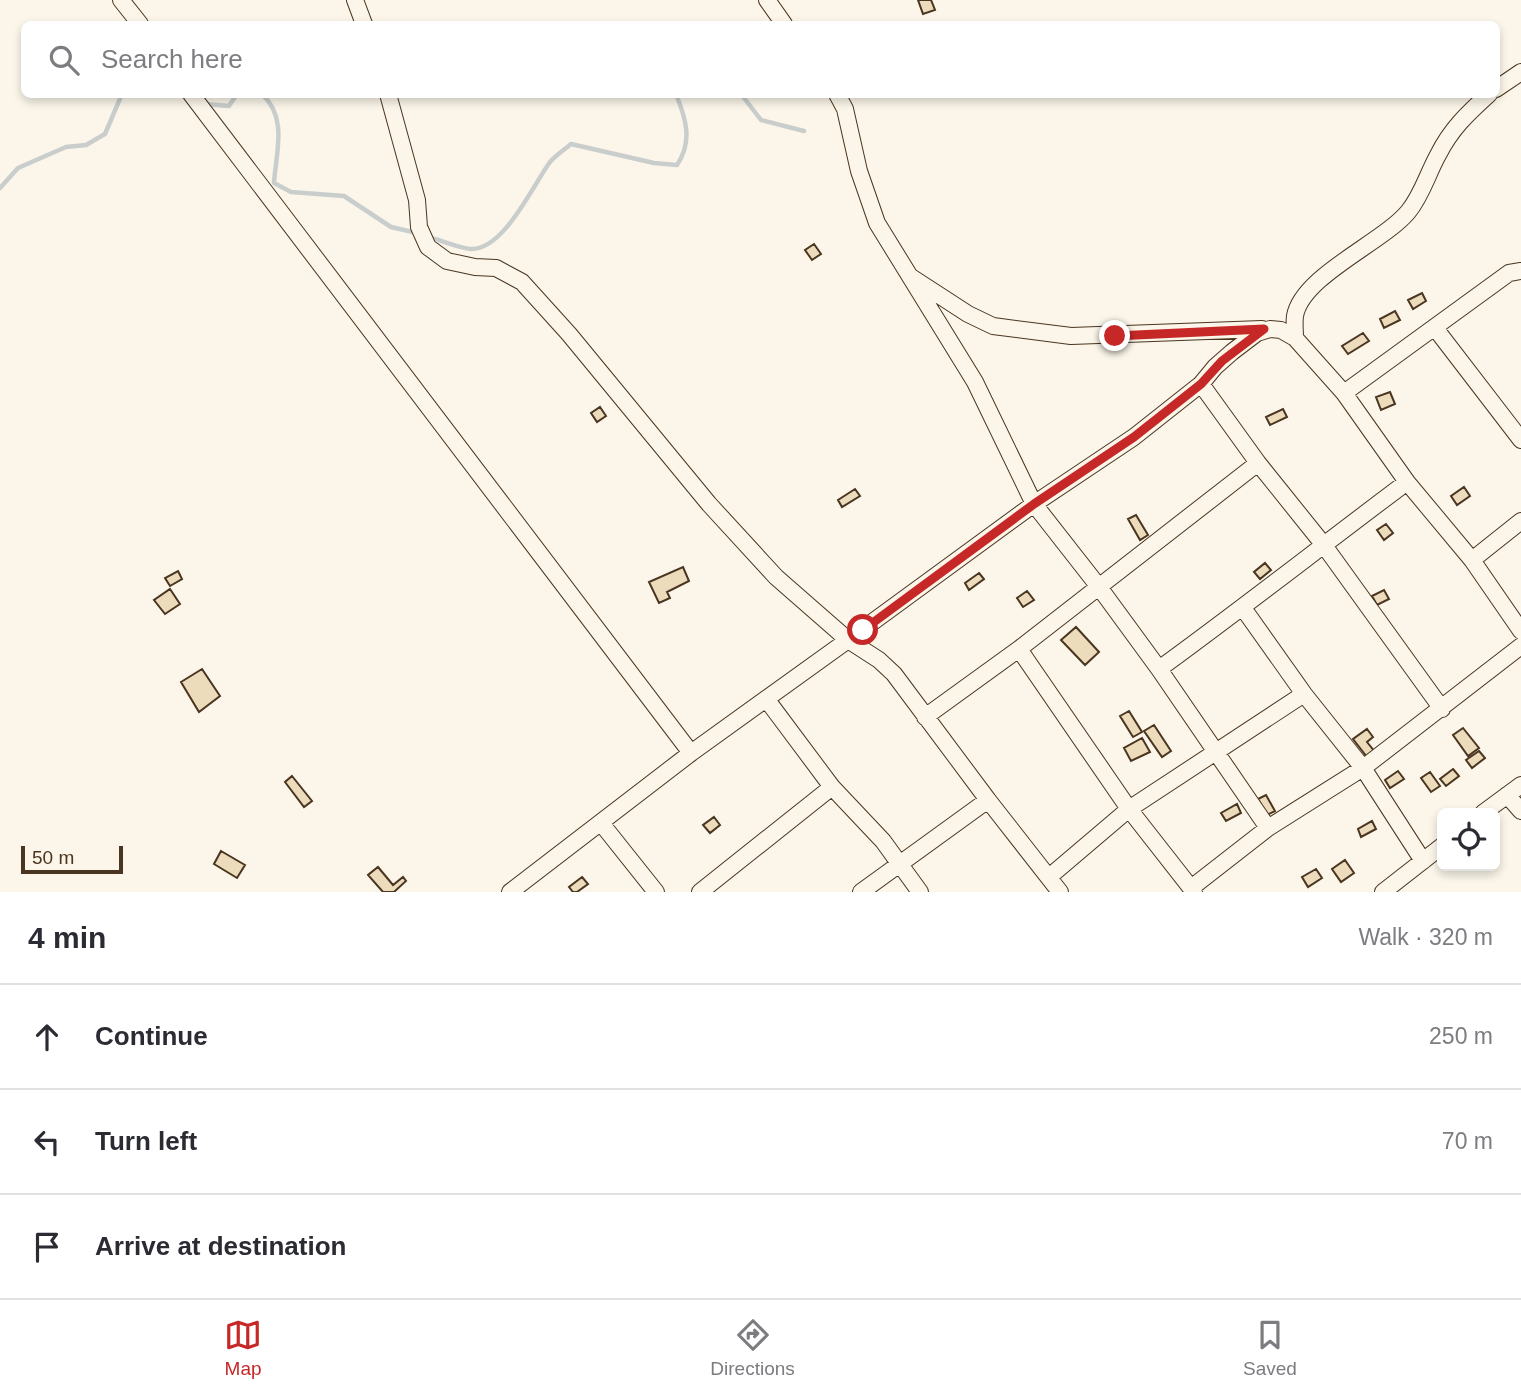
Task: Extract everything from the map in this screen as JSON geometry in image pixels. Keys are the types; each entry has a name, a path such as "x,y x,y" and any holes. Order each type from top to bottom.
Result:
{"street":[{"path":"121,0 138,21"},
{"path":"355,0 363,21"},
{"path":"767,0 782,21"},
{"path":"1500,86 1521,72"},
{"path":"194,98 691,753"},
{"path":"389,98 416,200 419,227 428,247 447,261 496,268 522,282 569,334 709,504 776,576 848,640 894,674 1060,892"},
{"path":"839,98 845,109 859,171 877,223 975,382 1034,504 1099,587 1268,828"},
{"path":"1295,338 1295,314 1303,298 1324,277 1407,214 1426,184 1435,159 1456,124 1485,98"},
{"path":"1344,393 1509,273 1521,271"},
{"path":"909,275 968,314 993,326 1071,336 1264,329 1281,330 1295,338 1344,393 1408,482 1472,560 1521,631"},
{"path":"1435,328 1521,440"},
{"path":"510,892 691,753 1034,504 1134,437 1201,384 1222,361 1264,329"},
{"path":"1201,384 1258,463 1323,544 1442,709"},
{"path":"925,717 1019,649 1258,463"},
{"path":"1158,669 1408,482"},
{"path":"1472,560 1521,521"},
{"path":"1243,608 1304,694 1363,768 1423,861"},
{"path":"1019,649 1129,809 1192,890 1268,828 1363,768 1521,646"},
{"path":"1049,877 1129,809 1304,694"},
{"path":"767,700 832,787 862,817 920,892"},
{"path":"1489,808 1521,785"},
{"path":"699,892 832,787"},
{"path":"1507,794 1521,811"},
{"path":"861,892 988,800"},
{"path":"601,823 656,892"},
{"path":"1383,892 1437,850"}],"building":[{"path":"918,0 931,0 935,10 923,14"},
{"path":"814,244 821,254 812,260 805,250"},
{"path":"1422,293 1426,301 1413,309 1408,300"},
{"path":"1395,311 1400,320 1384,328 1380,319"},
{"path":"1363,333 1369,341 1348,354 1342,346"},
{"path":"1390,392 1395,404 1381,410 1376,397"},
{"path":"600,407 606,416 597,422 591,413"},
{"path":"1283,409 1287,417 1270,425 1266,417"},
{"path":"1464,487 1470,496 1457,505 1451,496"},
{"path":"855,489 860,496 842,507 838,500"},
{"path":"1136,515 1148,535 1140,540 1128,519"},
{"path":"1386,524 1393,533 1384,540 1377,530"},
{"path":"1265,563 1271,570 1260,579 1254,572"},
{"path":"683,567 689,581 667,592 670,598 659,603 649,582"},
{"path":"178,571 182,579 170,586 165,578"},
{"path":"979,573 984,579 969,590 965,583"},
{"path":"170,589 180,604 165,614 154,600"},
{"path":"1384,590 1389,599 1377,605 1372,596"},
{"path":"1027,591 1034,600 1023,607 1017,598"},
{"path":"1076,627 1099,652 1085,665 1061,640"},
{"path":"202,669 220,696 199,712 181,682"},
{"path":"1129,711 1142,732 1133,737 1120,716"},
{"path":"1154,725 1171,751 1162,757 1144,731"},
{"path":"1463,728 1479,748 1468,756 1453,735"},
{"path":"1367,729 1373,737 1367,742 1375,752 1367,757 1353,739"},
{"path":"1142,738 1150,752 1131,761 1124,748"},
{"path":"1479,751 1485,758 1472,768 1466,760"},
{"path":"1453,769 1459,776 1446,786 1440,779"},
{"path":"1398,771 1404,779 1390,788 1385,780"},
{"path":"1430,772 1440,786 1431,792 1421,778"},
{"path":"292,776 312,801 304,807 285,782"},
{"path":"1266,795 1275,811 1267,815 1258,799"},
{"path":"1237,804 1241,813 1226,821 1221,813"},
{"path":"714,817 720,825 710,833 703,825"},
{"path":"1372,821 1376,829 1361,837 1358,829"},
{"path":"221,851 245,865 237,878 214,864"},
{"path":"1345,860 1354,873 1341,882 1332,869"},
{"path":"378,867 393,885 403,877 406,881 394,892 383,892 368,875"},
{"path":"1316,869 1322,878 1308,887 1302,877"},
{"path":"582,877 588,884 573,892 569,887"}],"waterway":[{"path":"0,188 18,168 66,147 86,145 105,134 120,98"},
{"path":"205,104 229,106 234,98"},
{"path":"266,98 278,125 274,183 291,192 344,196 391,227 417,233"},
{"path":"428,237 471,249 495,239 506,228 550,162 571,144 654,163 677,165 686,139 683,112 678,98"},
{"path":"744,98 761,120 804,131"}],"route":[{"path":"863,630 1034,504 1170,410 1201,384 1215,367 1264,329 1115,336"}]}
